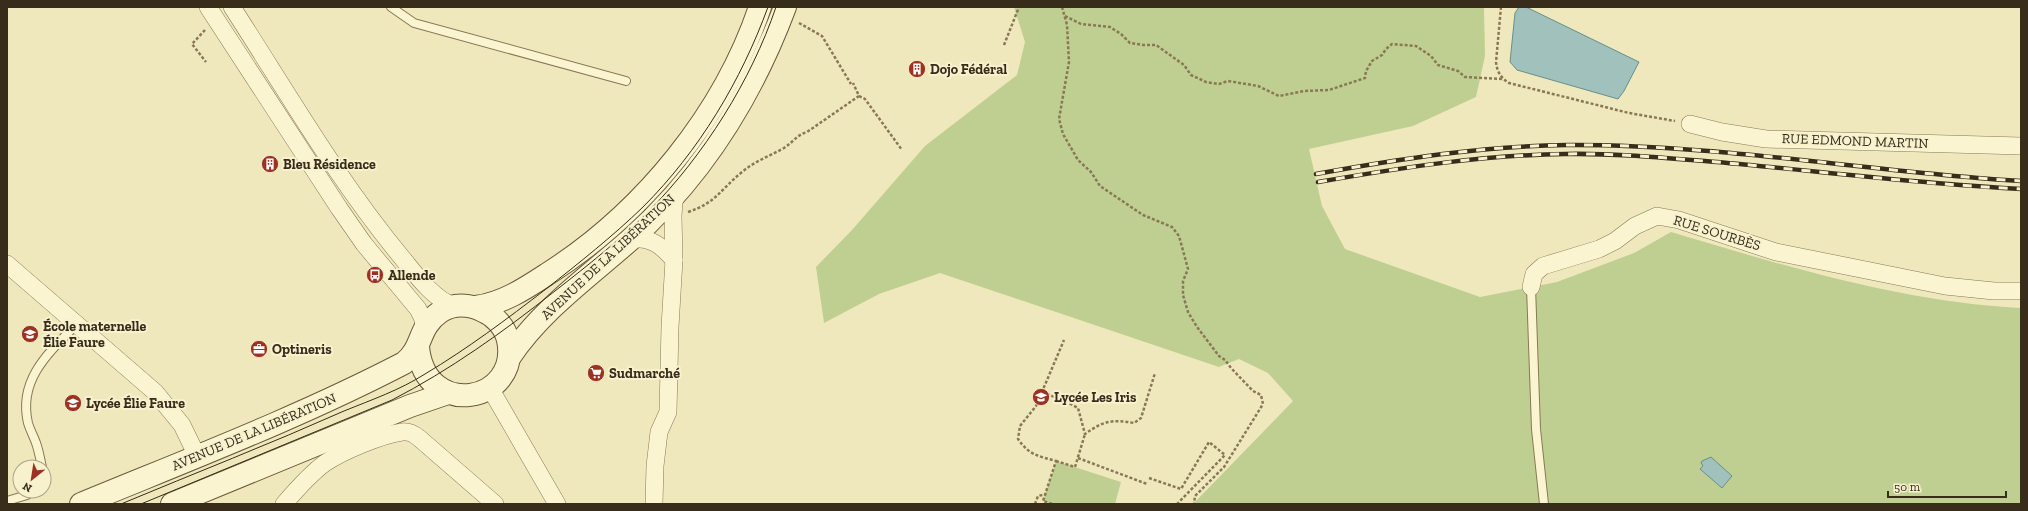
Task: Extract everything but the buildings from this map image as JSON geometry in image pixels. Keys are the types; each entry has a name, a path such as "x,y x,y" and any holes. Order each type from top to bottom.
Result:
{"street":[{"path":"208,7 351,226 418,309 422,319 421,338 420,361 425,374 438,388 448,393 462,396 476,394 490,388 498,380 505,370 509,358 509,348 504,330 490,313 476,307 464,305 453,306 436,315 421,338"},
{"path":"232,7 354,195 380,231 436,296 453,306"},
{"name":"AVENUE DE LA LIBÉRATION","path":"476,307 491,305 522,290 563,264 594,240 638,201 662,176 716,100 744,48 760,7"},
{"name":"AVENUE DE LA LIBÉRATION","path":"509,358 525,336 544,316 581,281 630,239 678,191 700,165 750,85 775,32 792,15"},
{"name":"RUE EDMOND MARTIN","path":"1690,124 1722,132 1766,139 2021,146"},
{"path":"654,504 655,466 659,432 668,412 670,327 674,260 673,216 674,202 678,191"},
{"name":"RUE SOURBÈS","path":"1531,287 1534,274 1543,266 1598,249 1615,241 1635,226 1657,216 1678,220 1776,252 1945,286 1994,291 2021,291"},
{"path":"630,239 649,240 657,243 663,247 674,260"},
{"path":"7,264 155,392 182,426 197,456"},
{"name":"AVENUE DE LA LIBÉRATION","path":"81,504 354,389 412,358 421,338"},
{"path":"490,388 557,504"},
{"path":"172,504 410,406 448,393"},
{"path":"284,504 298,488 329,460 366,443 403,432 411,433 419,438 495,504"}],"lane":[{"path":"391,7 414,23 626,81"},
{"name":"RUE SOURBÈS","path":"1531,287 1536,429 1544,504"},
{"path":"40,459 36,443 28,424 26,398 33,374 57,344 76,325"}],"path":[{"path":"1004,45 1019,7"},
{"path":"1062,7 1067,25 1069,62 1059,119 1064,134 1078,160 1091,172 1100,186 1143,215 1172,227 1179,236 1188,269 1183,281 1183,295 1188,312 1219,356 1225,360 1253,391 1261,395 1263,404 1228,461 1224,467 1195,496 1194,504"},
{"path":"1501,7 1496,69 1503,79 1509,83 1629,113 1690,124"},
{"path":"792,15 822,36 859,96 865,99 902,150"},
{"path":"1065,16 1081,24 1110,27 1121,34 1130,43 1156,45 1184,65 1191,74 1206,82 1219,84 1228,81 1258,86 1270,90 1279,96 1304,91 1329,90 1365,78 1366,71 1372,61 1382,55 1392,44 1416,46 1431,56 1438,65 1458,71 1465,77 1503,79"},
{"path":"687,212 697,210 710,203 741,173 758,160 786,146 800,134 807,132 859,96"},
{"path":"1042,392 1078,408 1085,434 1075,467 1025,450 1018,439 1020,426 1036,406 1064,340"},
{"path":"1085,434 1100,423 1118,420 1134,423 1141,418 1155,373"},
{"path":"1149,478 1181,489 1209,442 1225,455 1177,504"},
{"path":"1078,458 1147,484"},
{"path":"1052,504 1043,501 1056,461"},
{"path":"1035,504 1038,496 1046,494"}],"green space":[{"path":"1014,7 1484,7 1485,56 1476,97 1413,126 1309,149 1322,206 1345,249 1480,297 1557,282 1634,253 1671,232 1800,269 1888,290 1976,304 2021,308 2021,504 1193,504 1293,401 1268,373 1239,359 1219,367 940,273 879,294 824,323 816,267 852,230 925,146 1017,75 1025,42"},
{"path":"1056,461 1121,482 1115,504 1052,504 1043,501"}],"water":[{"path":"1519,7 1526,7 1639,62 1624,91 1618,99 1517,70 1510,62 1515,13"},
{"path":"1711,457 1732,476 1722,488 1700,469 1703,466 1701,463 1702,461"}],"tram line":[{"path":"121,504 406,385 471,344 546,289 632,218 682,163 700,139 731,88 745,62 768,7"},
{"path":"141,504 392,400 435,376 476,350 555,291 638,222 689,166 724,116 739,89 766,35 776,7"}],"railway":[{"path":"1316,174 1441,154 1504,148 1567,145 1681,149 1964,177 2021,181"},
{"path":"1318,182 1441,163 1502,157 1584,154 1679,159 1907,181 2021,189"}],"place":[{"name":"Dojo Fédéral","path":"917,69"},
{"name":"Bleu Résidence","path":"270,164"},
{"name":"Allende","path":"375,275"},
{"name":"École maternelle Élie Faure","path":"30,334"},
{"name":"Optineris","path":"259,349"},
{"name":"Sudmarché","path":"596,373"},
{"name":"Lycée Les Iris","path":"1041,397"},
{"name":"Lycée Élie Faure","path":"73,403"}]}
